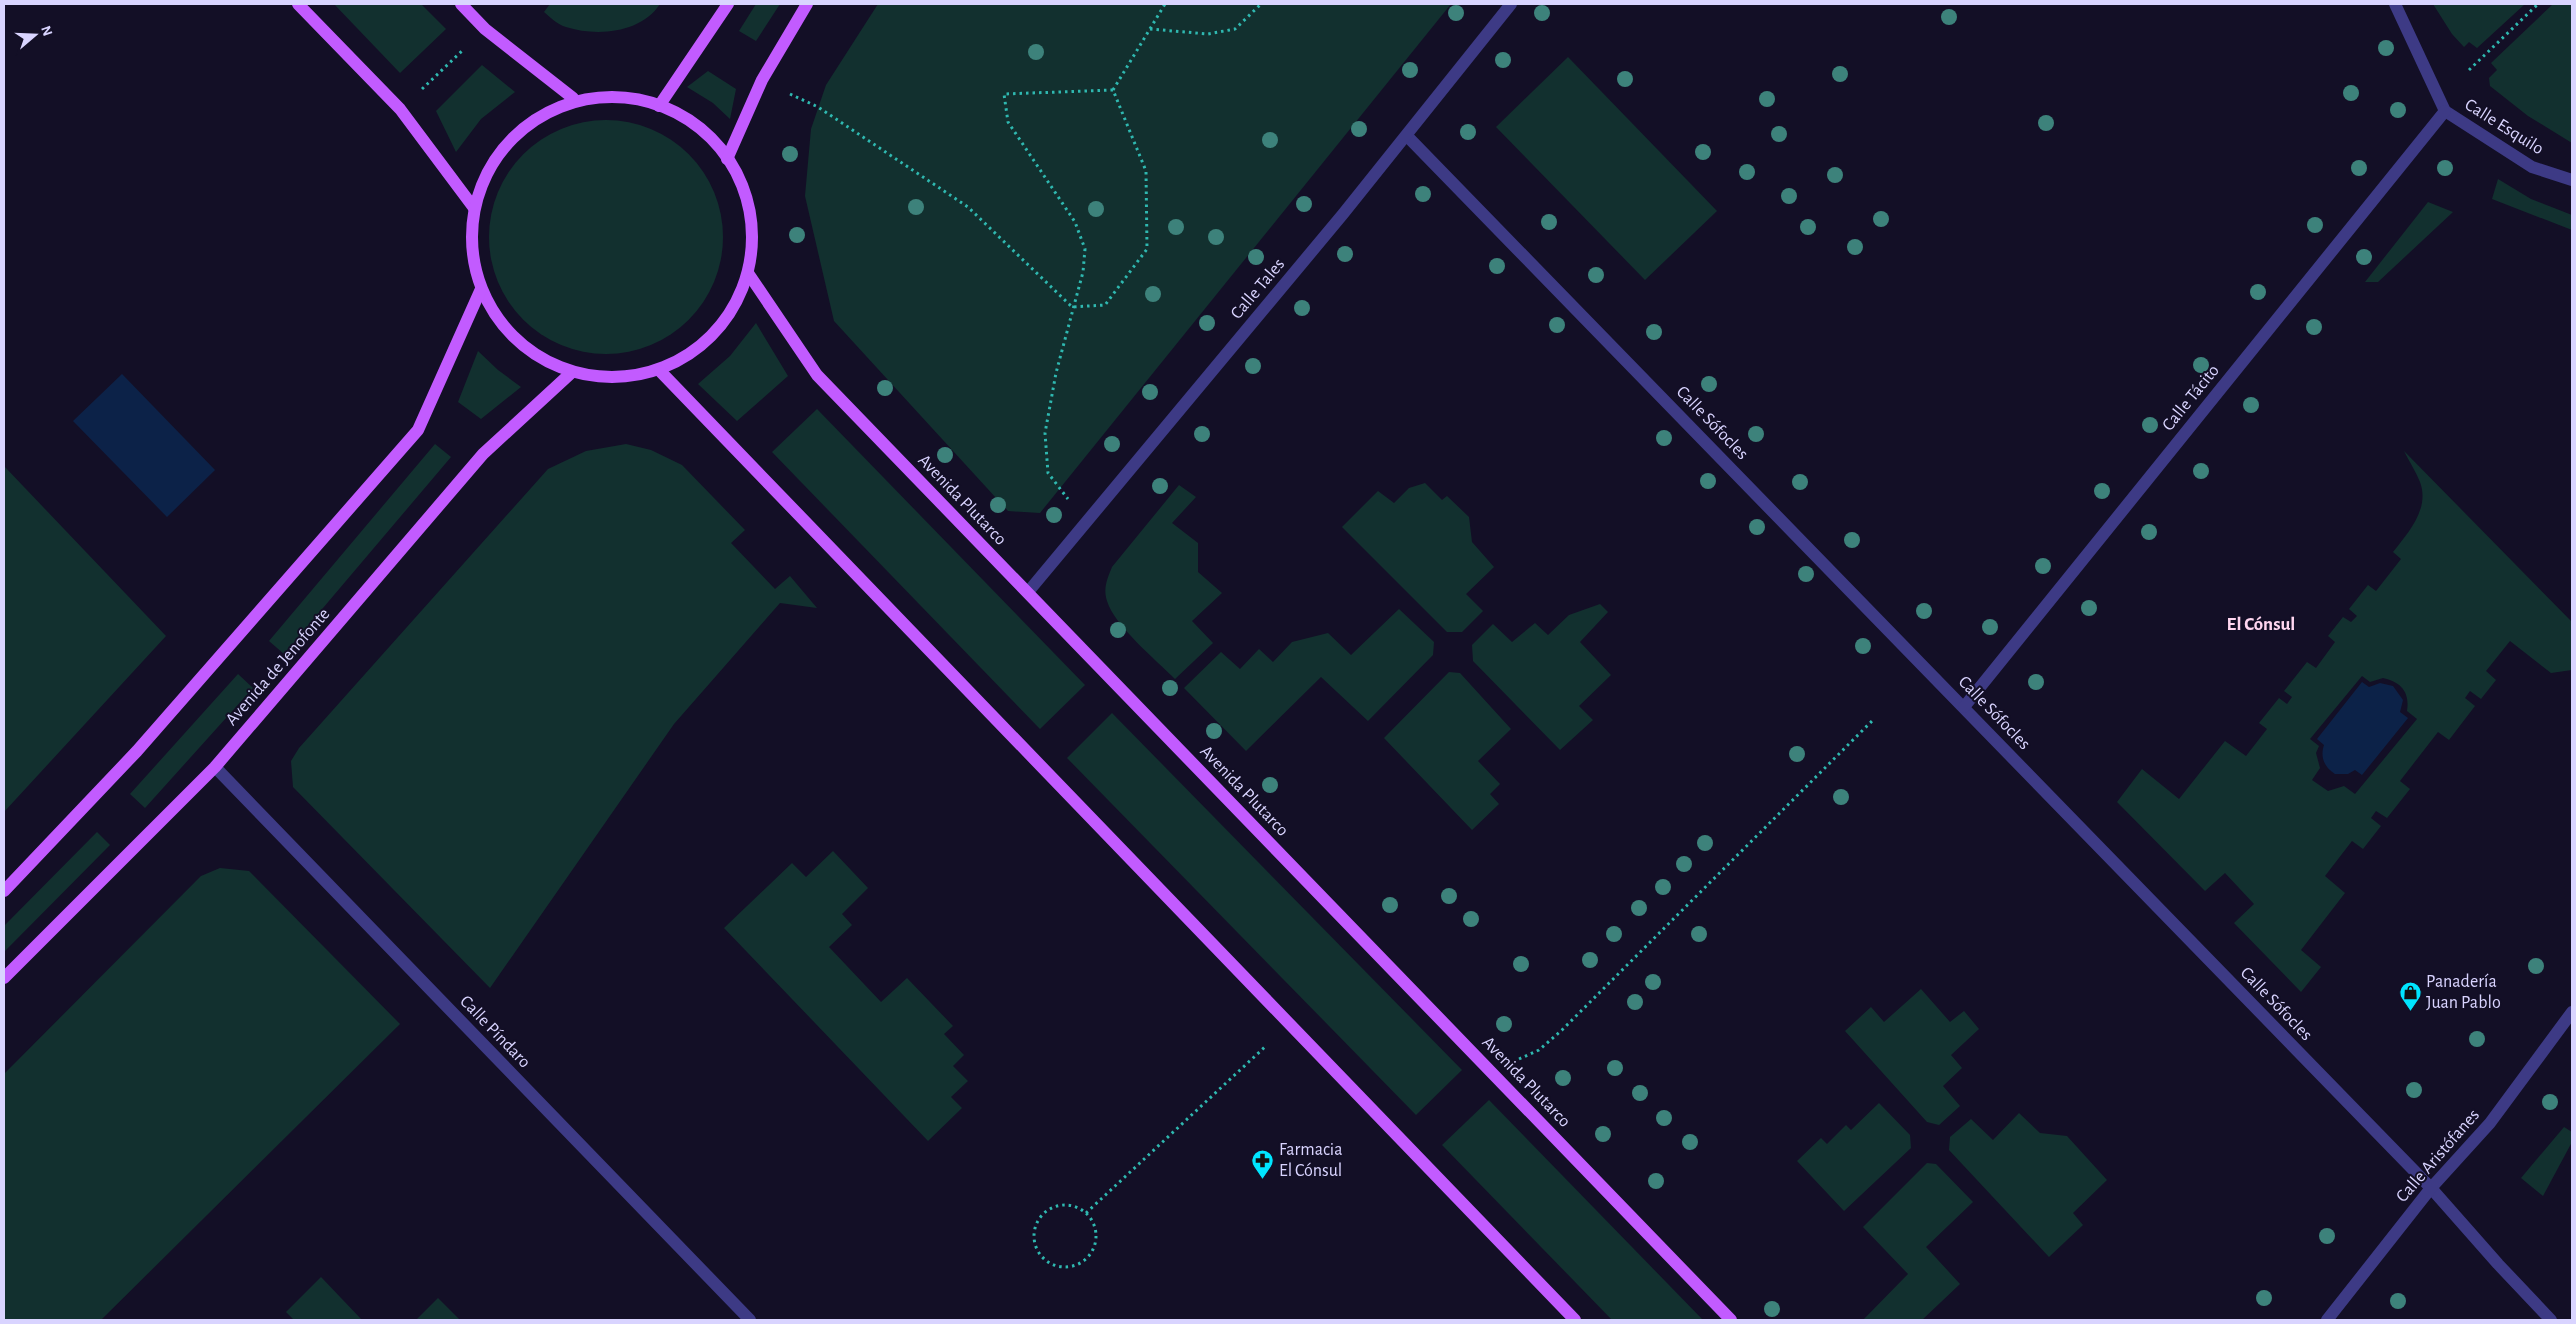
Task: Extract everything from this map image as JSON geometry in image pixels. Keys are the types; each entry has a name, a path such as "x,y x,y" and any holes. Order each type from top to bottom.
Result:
{"main road":[{"path":"298,4 400,109 474,208"},
{"path":"461,4 485,29 573,98"},
{"path":"659,106 728,4"},
{"path":"728,159 762,80 807,4"},
{"path":"616,93 659,106 696,126 728,159 737,176 750,212 748,273 737,303 705,344 660,371 624,379 570,373 540,359 518,343 481,289 474,266 474,208 492,164 528,125 573,98 616,93"},
{"name":"Avenida Plutarco","path":"748,273 817,375 1731,1320"},
{"path":"4,891 138,751 418,430 481,289"},
{"path":"660,371 1575,1320"},
{"name":"Avenida de Jenofonte","path":"4,978 215,767 483,454 570,373"}],"street":[{"name":"Calle Tales","path":"1028,592 1407,136 1511,4"},
{"name":"Calle Esquilo","path":"2394,4 2445,111 2532,167 2572,180"},
{"name":"Calle Tácito","path":"1964,707 2445,111"},
{"name":"Calle Sófocles","path":"1407,136 2431,1188 2498,1264 2551,1320"},
{"name":"Calle Píndaro","path":"215,767 750,1320"},
{"name":"Calle Aristófanes","path":"2327,1320 2431,1188 2490,1123 2572,1012"}],"path":[{"path":"1113,90 1165,4"},
{"path":"1150,29 1208,34 1235,28 1261,4"},
{"path":"2469,70 2538,4"},
{"path":"400,109 485,29"},
{"path":"762,80 818,107 968,206 1072,307 1105,305 1147,249 1146,171 1130,137 1113,90"},
{"path":"1087,523 1048,474 1045,441 1056,373 1072,307 1083,272 1085,249 1075,222 1008,122 1004,94 1113,90"},
{"path":"1539,1050 1872,721"},
{"path":"1086,1213 1289,1024"},
{"path":"1056,1206 1072,1206 1086,1213 1093,1224 1095,1236 1092,1249 1086,1259 1075,1266 1062,1268 1050,1264 1040,1255 1034,1242 1035,1226 1043,1213 1056,1206"}],"green space":[{"path":"334,4 421,4 446,29 400,73"},
{"path":"550,4 660,4 652,14 630,27 604,32 591,32 566,27 554,21 544,12"},
{"path":"756,4 780,4 756,41 739,31"},
{"path":"878,4 1451,4 1040,513 1008,511 834,321 805,196 811,129 826,85"},
{"path":"2433,4 2525,4 2477,48 2469,42 2464,47 2452,34"},
{"path":"2553,4 2572,4 2572,143 2528,116 2490,86 2489,78 2497,70 2491,63"},
{"path":"1568,57 1717,211 1645,280 1496,127"},
{"path":"482,65 515,92 481,119 456,152 436,111"},
{"path":"708,71 736,89 730,119 713,103 687,87"},
{"path":"594,120 618,120 640,125 661,133 689,154 710,182 721,214 723,237 721,260 710,292 689,320 661,341 640,349 618,354 594,354 572,349 551,341 532,328 515,311 502,292 494,271 489,249 489,225 494,203 502,182 515,163 532,146 551,133 572,125"},
{"path":"2498,179 2531,199 2572,215 2572,230 2492,199"},
{"path":"2428,202 2453,212 2378,282 2365,282"},
{"path":"756,323 788,376 737,421 698,384 730,356"},
{"path":"478,351 498,370 521,387 481,419 458,402"},
{"path":"817,409 1085,685 1040,729 772,452"},
{"path":"435,444 451,457 284,654 269,641"},
{"path":"626,444 651,450 682,465 745,530 731,543 775,589 790,576 817,608 780,603 674,724 490,988 293,787 291,761 299,748 548,469 586,451"},
{"path":"2404,451 2572,622 2572,670 2551,673 2510,641 2486,671 2496,680 2481,699 2470,691 2465,698 2475,706 2449,740 2438,732 2400,781 2410,789 2387,818 2376,811 2371,818 2381,826 2363,849 2352,841 2325,876 2345,893 2301,950 2321,967 2301,992 2234,923 2254,904 2225,873 2205,891 2117,802 2142,769 2179,799 2225,741 2246,756 2267,729 2259,723 2279,698 2287,704 2292,697 2284,691 2307,662 2316,668 2335,642 2328,636 2343,617 2351,622 2357,616 2349,609 2368,585 2376,591 2401,559 2393,552 2411,529 2420,511 2422,502 2420,482","holes":["2362,676 2370,682 2383,678 2399,685 2407,698 2407,711 2417,719 2355,794 2344,786 2328,791 2312,780 2320,768 2316,753 2319,746 2310,739"]},
{"path":"4,466 166,636 4,812"},
{"path":"1425,483 1442,500 1447,496 1469,517 1472,542 1494,567 1466,594 1483,611 1462,632 1447,632 1342,527 1378,491 1394,503 1409,488"},
{"path":"1179,485 1196,497 1172,523 1198,543 1198,572 1222,593 1192,621 1213,643 1175,679 1136,642 1118,621 1111,610 1105,592 1112,567"},
{"path":"1600,604 1608,612 1580,642 1611,675 1579,706 1593,720 1560,750 1473,661 1472,645 1493,624 1512,642 1535,623 1548,635 1569,615"},
{"path":"1399,609 1434,642 1433,655 1368,721 1321,677 1246,751 1184,688 1221,652 1240,669 1259,649 1273,662 1292,642 1328,633 1351,655"},
{"path":"1449,672 1460,673 1511,729 1478,761 1500,784 1490,794 1499,804 1472,830 1384,738"},
{"path":"238,674 253,688 145,808 130,794"},
{"path":"1112,713 1462,1070 1416,1115 1067,758"},
{"path":"97,832 110,845 4,952 4,926"},
{"path":"833,851 868,888 842,914 852,925 829,947 881,1002 907,978 953,1026 944,1034 964,1055 953,1066 968,1081 951,1097 962,1108 928,1141 724,928 792,863 806,877"},
{"path":"220,868 249,871 400,1024 101,1320 4,1320 4,1074 201,876"},
{"path":"1921,989 1950,1022 1964,1011 1979,1029 1951,1055 1962,1068 1943,1086 1960,1106 1939,1125 1927,1122 1845,1031 1871,1007 1884,1022"},
{"path":"1489,1100 1703,1320 1612,1320 1442,1145"},
{"path":"1879,1103 1910,1135 1911,1148 1844,1211 1797,1161 1821,1138 1827,1144 1846,1125 1851,1130"},
{"path":"2019,1113 2040,1133 2067,1136 2107,1180 2073,1213 2083,1225 2049,1257 1949,1150 1950,1137 1971,1119 1993,1140"},
{"path":"2564,1127 2572,1132 2572,1142 2543,1196 2521,1178"},
{"path":"1927,1163 1936,1164 1973,1202 1926,1247 1960,1284 1922,1320 1863,1320 1908,1274 1863,1227"},
{"path":"321,1277 362,1320 294,1320 286,1312"},
{"path":"438,1298 460,1320 416,1320"}],"water":[{"path":"122,374 215,470 167,517 73,421"},
{"path":"2362,682 2369,687 2380,683 2393,686 2403,700 2400,712 2408,718 2362,775 2355,770 2348,774 2335,774 2326,765 2322,754 2324,745 2317,739"}],"place":[{"name":"Panadería Juan Pablo","path":"2410,1011"},
{"name":"Farmacia El Cónsul","path":"1263,1179"}],"district":[{"name":"El Cónsul","path":"2261,624"}]}
